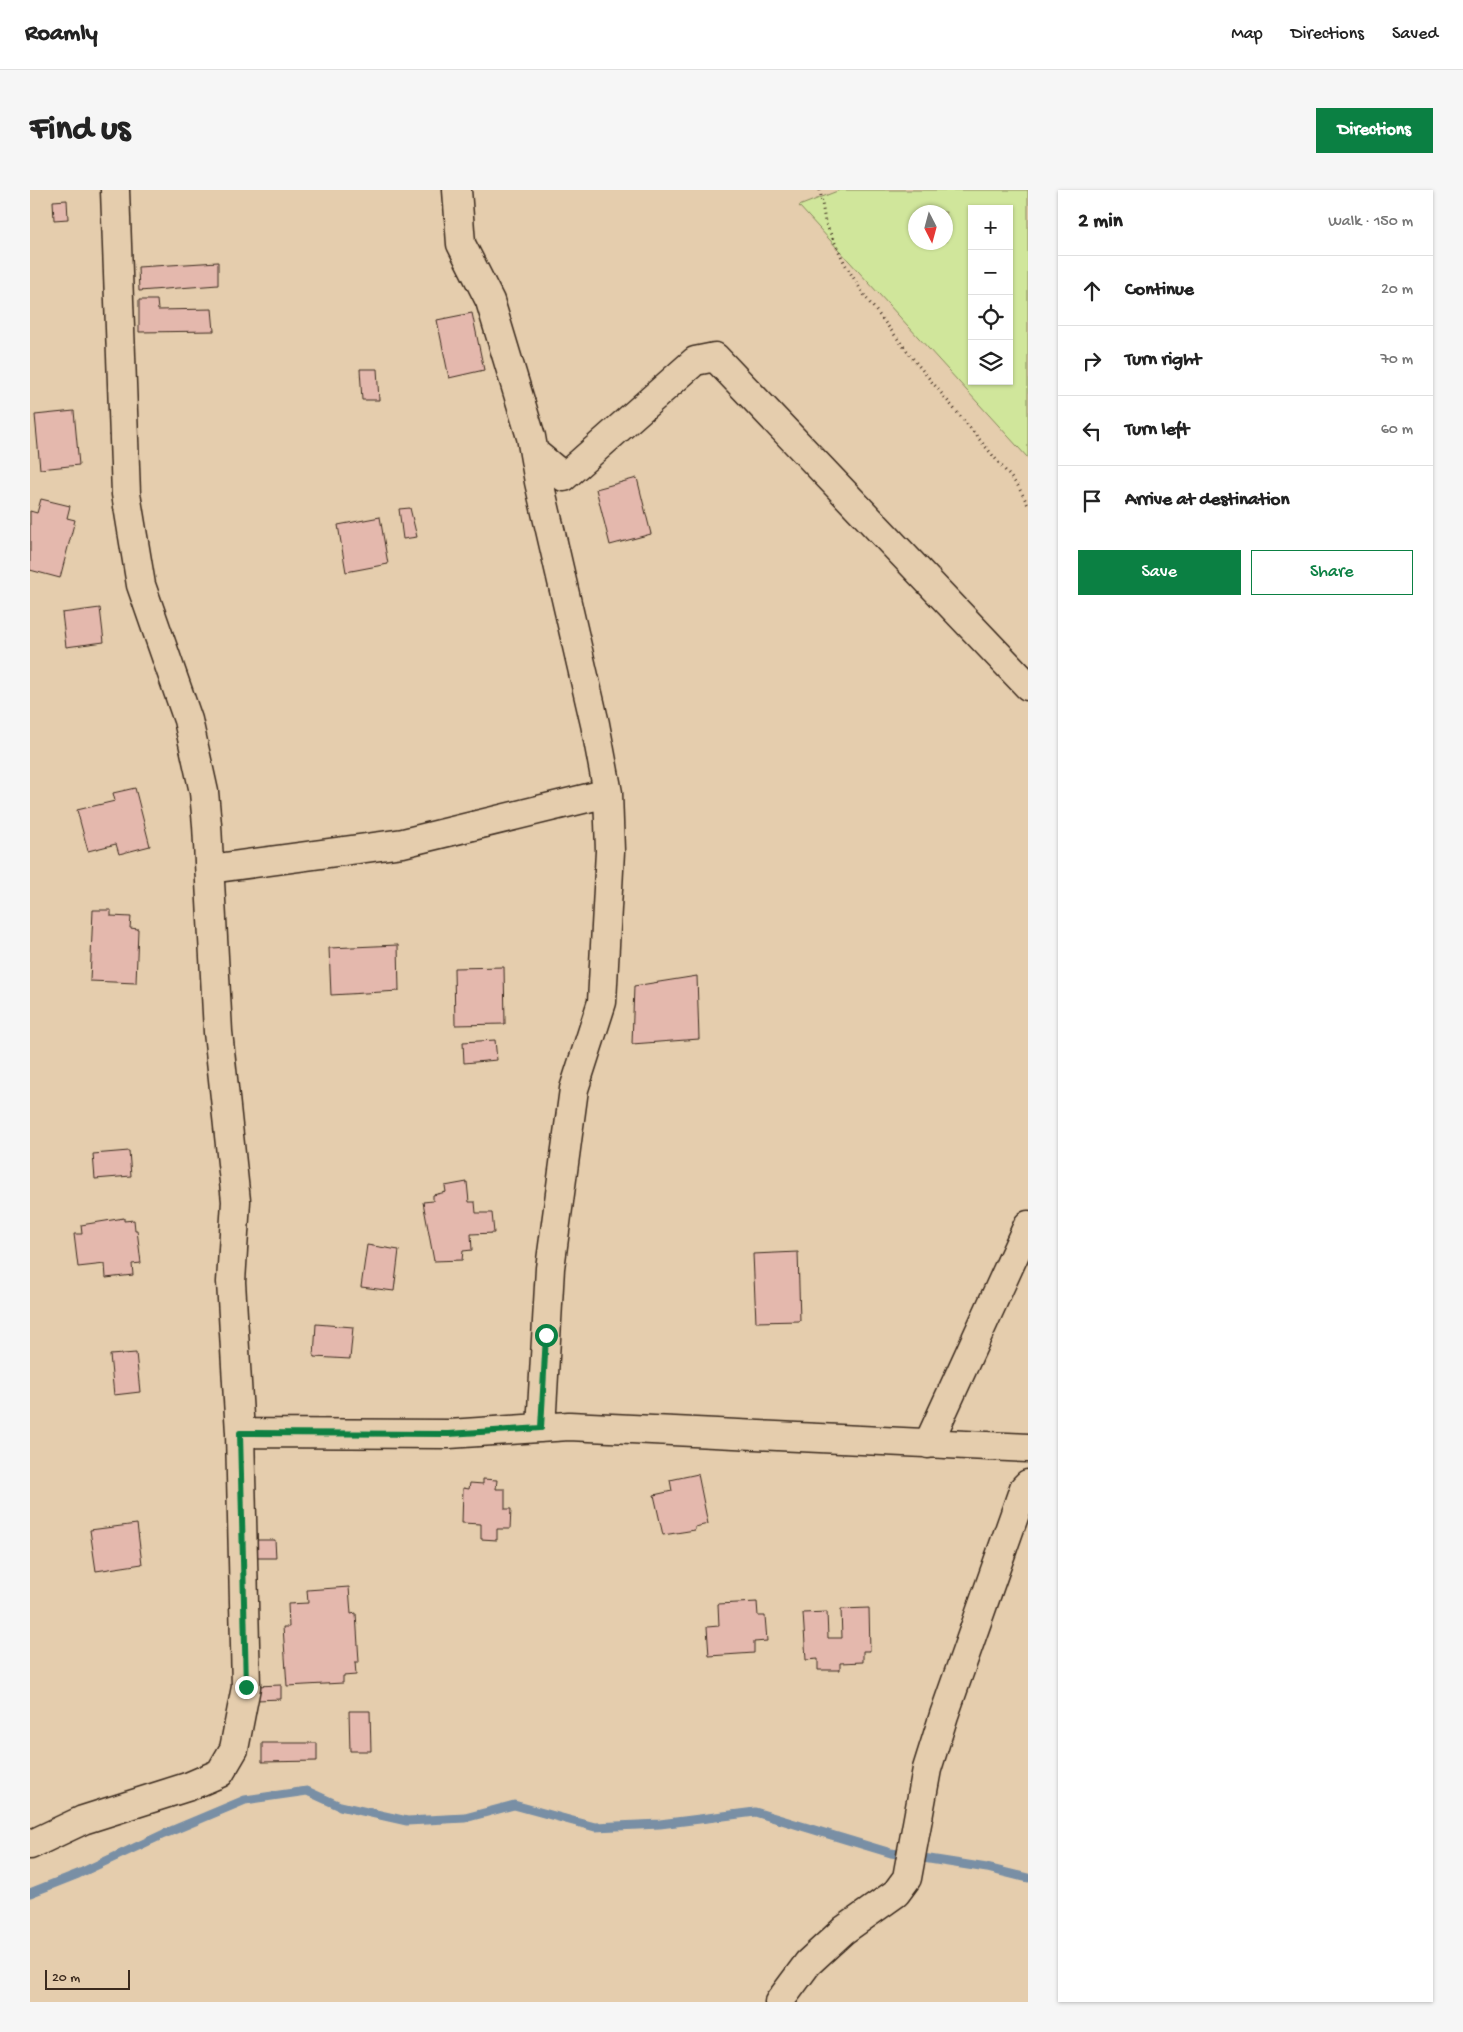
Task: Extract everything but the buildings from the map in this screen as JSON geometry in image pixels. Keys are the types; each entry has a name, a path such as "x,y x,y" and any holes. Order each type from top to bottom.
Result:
{"street":[{"path":"30,1845 83,1820 190,1786 220,1773 234,1748 246,1687 240,1433 231,1282 236,1201 218,1032 204,792 188,720 141,585 126,494 115,190"},
{"path":"456,190 461,244 490,301 507,352 534,452 539,482 595,724 608,793 610,851 602,1002 574,1089 550,1268 541,1428"},
{"path":"534,452 564,477 696,361 715,357 1028,686"},
{"path":"210,870 403,843 608,793"},
{"path":"928,1444 1028,1225"},
{"path":"240,1433 449,1434 569,1426 1020,1448 1028,1425"},
{"path":"778,2002 808,1963 844,1930 896,1893 907,1878 927,1769 944,1715 1024,1488 1028,1484"}],"path":[{"path":"820,190 825,222 845,264 866,298 918,365 1018,486 1028,504"}],"green space":[{"path":"840,190 1028,190 1028,458 799,206"}],"waterway":[{"path":"30,1893 78,1874 164,1834 245,1800 307,1791 340,1806 407,1821 465,1818 514,1805 595,1827 660,1824 755,1812 891,1853 987,1868 1028,1878"}],"route":[{"path":"246,1687 240,1433 449,1434 541,1428 546,1335"}]}
